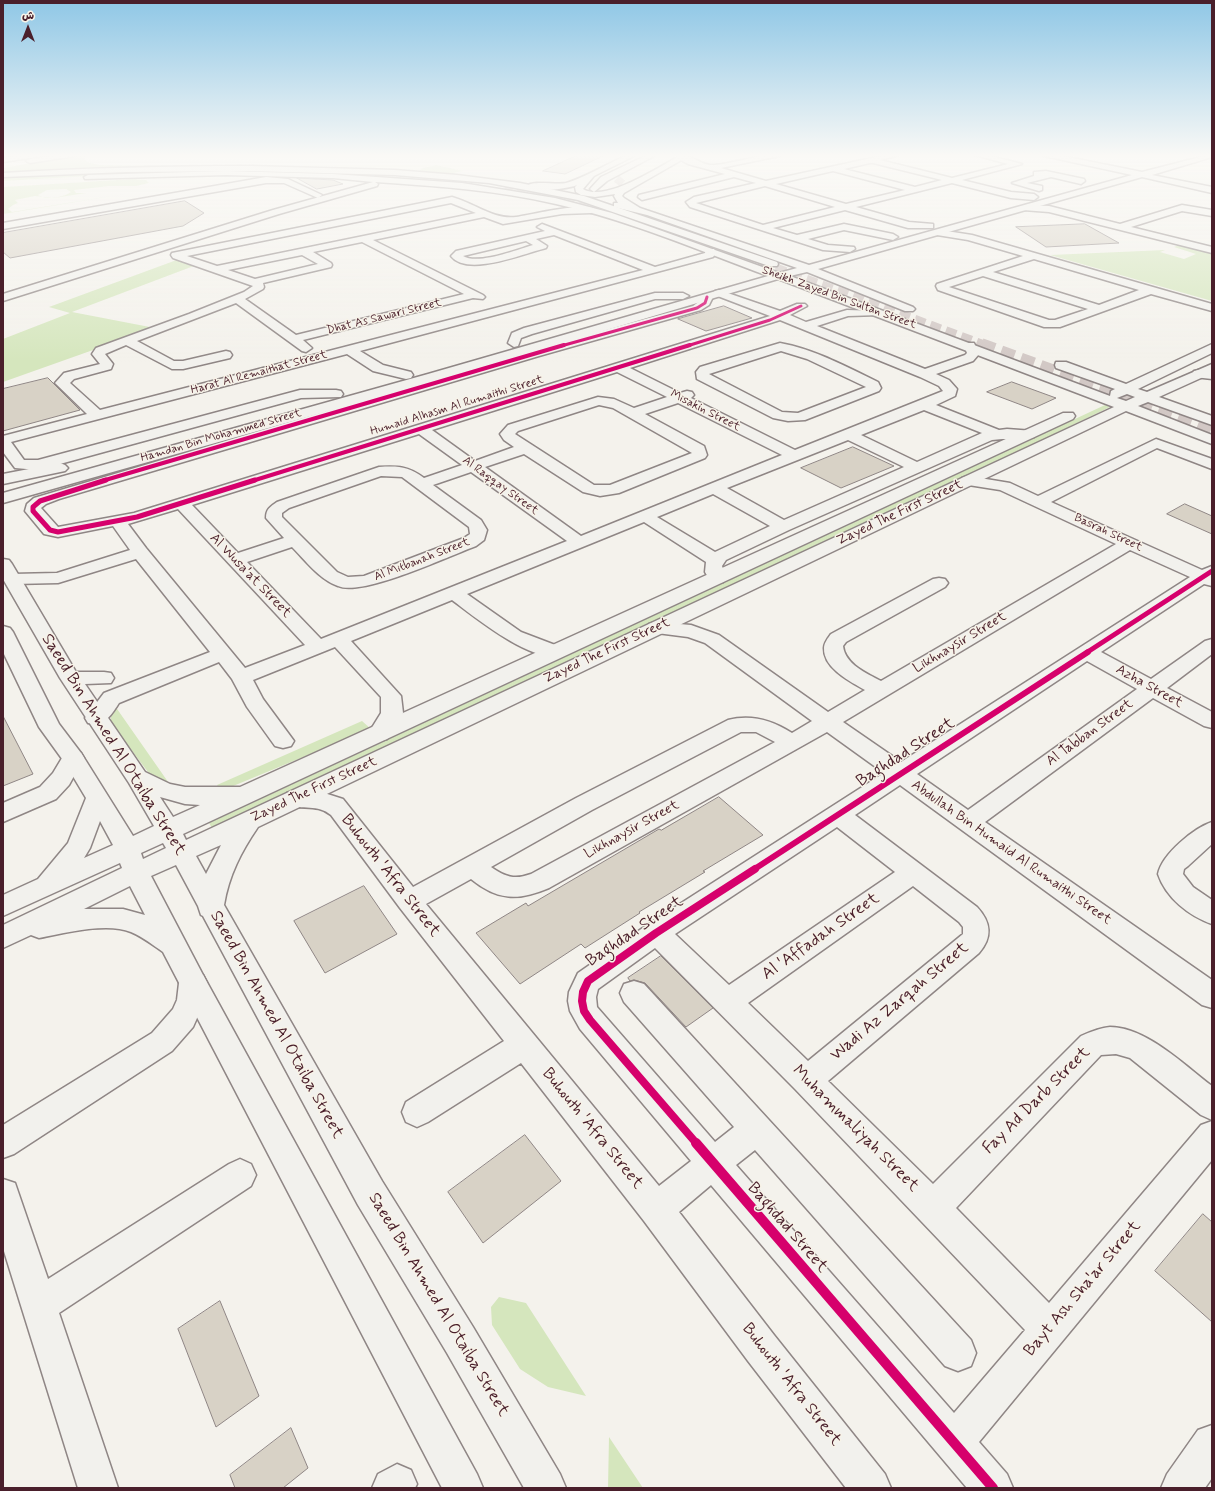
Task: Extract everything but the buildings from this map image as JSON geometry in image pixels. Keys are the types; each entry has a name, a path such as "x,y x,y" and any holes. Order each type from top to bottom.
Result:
{"main road":[{"path":"3,226 17,224"},
{"path":"3,291 224,224"},
{"path":"3,298 242,224"},
{"path":"176,255 334,224"},
{"path":"217,269 434,224"},
{"path":"534,224 654,270"},
{"name":"Sheikh Zayed Bin Sultan Street","path":"630,224 725,257 775,267 803,262 865,296 884,300"},
{"path":"658,224 775,267"},
{"name":"Sheikh Zayed Bin Sultan Street","path":"674,224 775,267 848,308 876,313 970,346 1212,440"},
{"path":"748,224 798,238 829,255 833,272 841,281"},
{"path":"761,228 779,224"},
{"path":"898,224 911,228"},
{"path":"803,262 850,249 911,228 941,224"},
{"path":"959,232 979,224"},
{"path":"1111,224 1212,250"},
{"path":"1122,227 1133,224"},
{"path":"798,238 844,227 885,237"},
{"path":"527,238 542,246 525,252 472,263 456,256 462,253 527,238 555,232"},
{"path":"959,232 1033,256 1212,308"},
{"name":"Hamdan Bin Mohammed Street","path":"3,498 88,468 336,394 380,375 406,374 515,340 747,278 775,267 940,233 959,232"},
{"path":"761,240 782,234"},
{"path":"364,239 503,310"},
{"path":"95,430 64,385 63,381 69,376 106,366 107,364 98,353 103,349 127,341 258,289 259,285 254,282 176,255 157,250"},
{"name":"Harat Al Remaithat Street","path":"3,441 95,430 169,397 621,279 709,255 712,253 710,251"},
{"path":"254,282 326,266 303,252"},
{"path":"525,252 538,258"},
{"name":"Hamdan Bin Mohammed Street","path":"803,262 809,269 829,255"},
{"path":"1033,256 941,286 942,288 1048,324 1056,324 1150,290"},
{"path":"725,257 743,267 747,273 747,278"},
{"path":"493,259 511,265"},
{"name":"Hamdan Bin Mohammed Street","path":"3,486 136,459 433,377 730,290 775,267"},
{"path":"993,268 1106,307"},
{"name":"Sheikh Zayed Bin Sultan Street","path":"809,269 920,313"},
{"path":"981,272 1106,307"},
{"path":"621,279 665,295"},
{"path":"730,290 778,285 819,291"},
{"name":"Dhat As Sawari Street","path":"294,339 474,295"},
{"name":"Hamdan Bin Mohammed Street","path":"515,340 528,331 665,295 683,296"},
{"path":"136,459 174,460 535,353 697,308 713,295 738,299 846,341 925,374 944,383 950,389 947,396 793,455 455,594 241,677"},
{"path":"236,298 320,358"},
{"name":"Humaid Alhasm Al Rumaithi Street","path":"174,460 46,498 33,507 35,513 48,528 58,532 70,531 137,517 782,316 786,311 801,306"},
{"path":"806,326 848,308"},
{"path":"480,316 492,323"},
{"path":"504,330 515,340"},
{"path":"706,340 745,357"},
{"path":"127,341 172,365 183,365 226,355"},
{"path":"805,355 846,341"},
{"path":"925,374 969,358 973,354 970,346"},
{"path":"780,347 805,355 871,384 874,388 802,416 792,418 778,415 717,385 704,378 701,374 702,372 745,357 780,347"},
{"name":"Zayed The First Street","path":"9,934 132,860 168,831 1107,399 1212,348"},
{"path":"350,350 380,375"},
{"path":"1051,361 1207,419"},
{"name":"Misakin Street","path":"618,367 793,455"},
{"name":"Zayed The First Street","path":"3,906 38,891 132,860 181,852 995,469 1082,410 1125,406 1206,374 1212,368"},
{"path":"1094,377 1133,378 1161,373"},
{"path":"1043,374 1075,395 1082,410 1135,421 1175,426"},
{"path":"422,387 433,377"},
{"path":"634,413 717,385"},
{"path":"1168,388 1175,397 1207,419"},
{"path":"3,441 17,463 25,466 38,465 95,430 300,394 317,392 336,394"},
{"name":"Harat Al Remaithat Street","path":"169,397 183,415"},
{"path":"598,401 615,403 634,413 699,449 700,455 612,490 600,491 589,489 526,448 508,437 508,430 598,401"},
{"path":"924,405 996,434 1030,434"},
{"name":"Al Raqqay Street","path":"421,429 579,542"},
{"path":"848,434 918,468"},
{"path":"717,578 712,568 716,560 725,553 783,526 996,434"},
{"path":"1038,502 1156,444 1212,464"},
{"path":"422,484 526,448"},
{"path":"3,479 88,468"},
{"path":"3,507 88,468"},
{"path":"995,469 1004,486"},
{"name":"Al Mitbanah Street","path":"387,471 407,473 422,484 478,527 480,533 470,542 373,579 352,583 334,579 274,518 274,511 283,504 387,471"},
{"name":"Basrah Street","path":"968,481 1004,486 1130,543 1209,576"},
{"path":"714,488 783,526"},
{"name":"Al Wusa'at Street","path":"182,504 318,648"},
{"path":"645,516 716,560"},
{"path":"117,520 140,552 241,677 254,702 283,741"},
{"path":"235,560 295,540"},
{"name":"Likhnaysir Street","path":"473,866 493,883 504,887 516,888 529,886 791,743 1130,543"},
{"path":"8,571 58,578 140,552"},
{"name":"Saeed Bin Ahmed Al Otaiba Street","path":"8,571 70,678 137,778 181,852 210,908 370,1193 460,1340 546,1488"},
{"name":"Baghdad Street","path":"993,1488 590,1020 584,1012 581,1001 582,991 588,981 656,933 1087,653 1209,576"},
{"path":"881,690 840,663 834,657 832,650 833,643 838,638 939,583"},
{"path":"455,594 512,636 531,645 556,652"},
{"name":"Abdullah Bin Humaid Al Rumaithi Street","path":"700,608 701,624 712,639"},
{"name":"Abdullah Bin Humaid Al Rumaithi Street","path":"656,628 691,631 712,639 1212,996"},
{"path":"3,632 50,727 73,758 97,799 115,824 193,983 463,1488"},
{"path":"339,639 391,696 392,713 379,734"},
{"name":"Al Tabban Street","path":"968,822 1212,645"},
{"name":"Azha Street","path":"1087,653 1212,721"},
{"path":"96,718 104,710 111,698 222,654"},
{"path":"70,678 104,678"},
{"path":"409,901 584,804 736,725 762,725 770,728 791,743"},
{"path":"3,813 48,793 61,779 73,758"},
{"path":"137,778 158,790 186,796 219,796 253,791"},
{"path":"38,891 54,877 78,848 97,799"},
{"name":"Buhouth 'Afra Street","path":"295,799 322,800 336,807 523,1045 656,1209 761,1348 871,1488"},
{"name":"Wadi Az Zarqah Street","path":"807,1080 975,940 978,932 971,917 838,815"},
{"path":"210,908 214,884 219,871 228,852 249,820"},
{"path":"1212,831 1178,860 1172,867 1171,875 1175,885 1184,895 1212,913"},
{"name":"Al 'Affadah Street","path":"728,1002 914,872"},
{"path":"9,934 67,922 112,919 135,922 173,944"},
{"name":"Muhammaliyah Street","path":"656,933 807,1080 1049,1329"},
{"path":"3,1143 162,1042 183,1018 191,1000 193,983"},
{"path":"634,993 958,1353"},
{"name":"Fay Ad Darb Street","path":"933,1208 1091,1045 1101,1041 1113,1040 1127,1043 1140,1049 1212,1105"},
{"path":"417,1112 523,1045"},
{"path":"656,1209 756,1129"},
{"name":"Bayt Ash Sha'ar Street","path":"954,1443 1212,1136"},
{"path":"39,1305 240,1175"},
{"path":"3,1195 98,1488"},
{"path":"1181,1488 1212,1444"}],"green space":[{"path":"1179,245 1212,254 1212,301 1050,255 1165,250 1160,252 1184,259 1196,254 1174,247"},
{"path":"182,258 199,264 72,312 155,328 3,382 3,339 70,313 49,307"},
{"path":"1105,405 1110,407 967,476 212,828 209,823"},
{"path":"115,706 173,789 151,776 111,723 111,714"},
{"path":"362,721 371,729 221,791 217,785"},
{"path":"499,1297 526,1303 586,1396 548,1387 520,1369 492,1325 491,1307"},
{"path":"609,1437 643,1488 608,1488"}],"tunnel":[{"path":"645,226 681,238"},
{"path":"681,238 773,268 984,346"},
{"path":"981,345 1212,430"}],"cycle path":[{"path":"707,297 705,303 697,308 535,353 53,496 40,501 33,507 33,511 50,530 58,532 137,517 770,320 801,306"},
{"path":"993,1488 590,1020 584,1011 582,1001 583,992 588,981 656,933 1212,571"}]}
